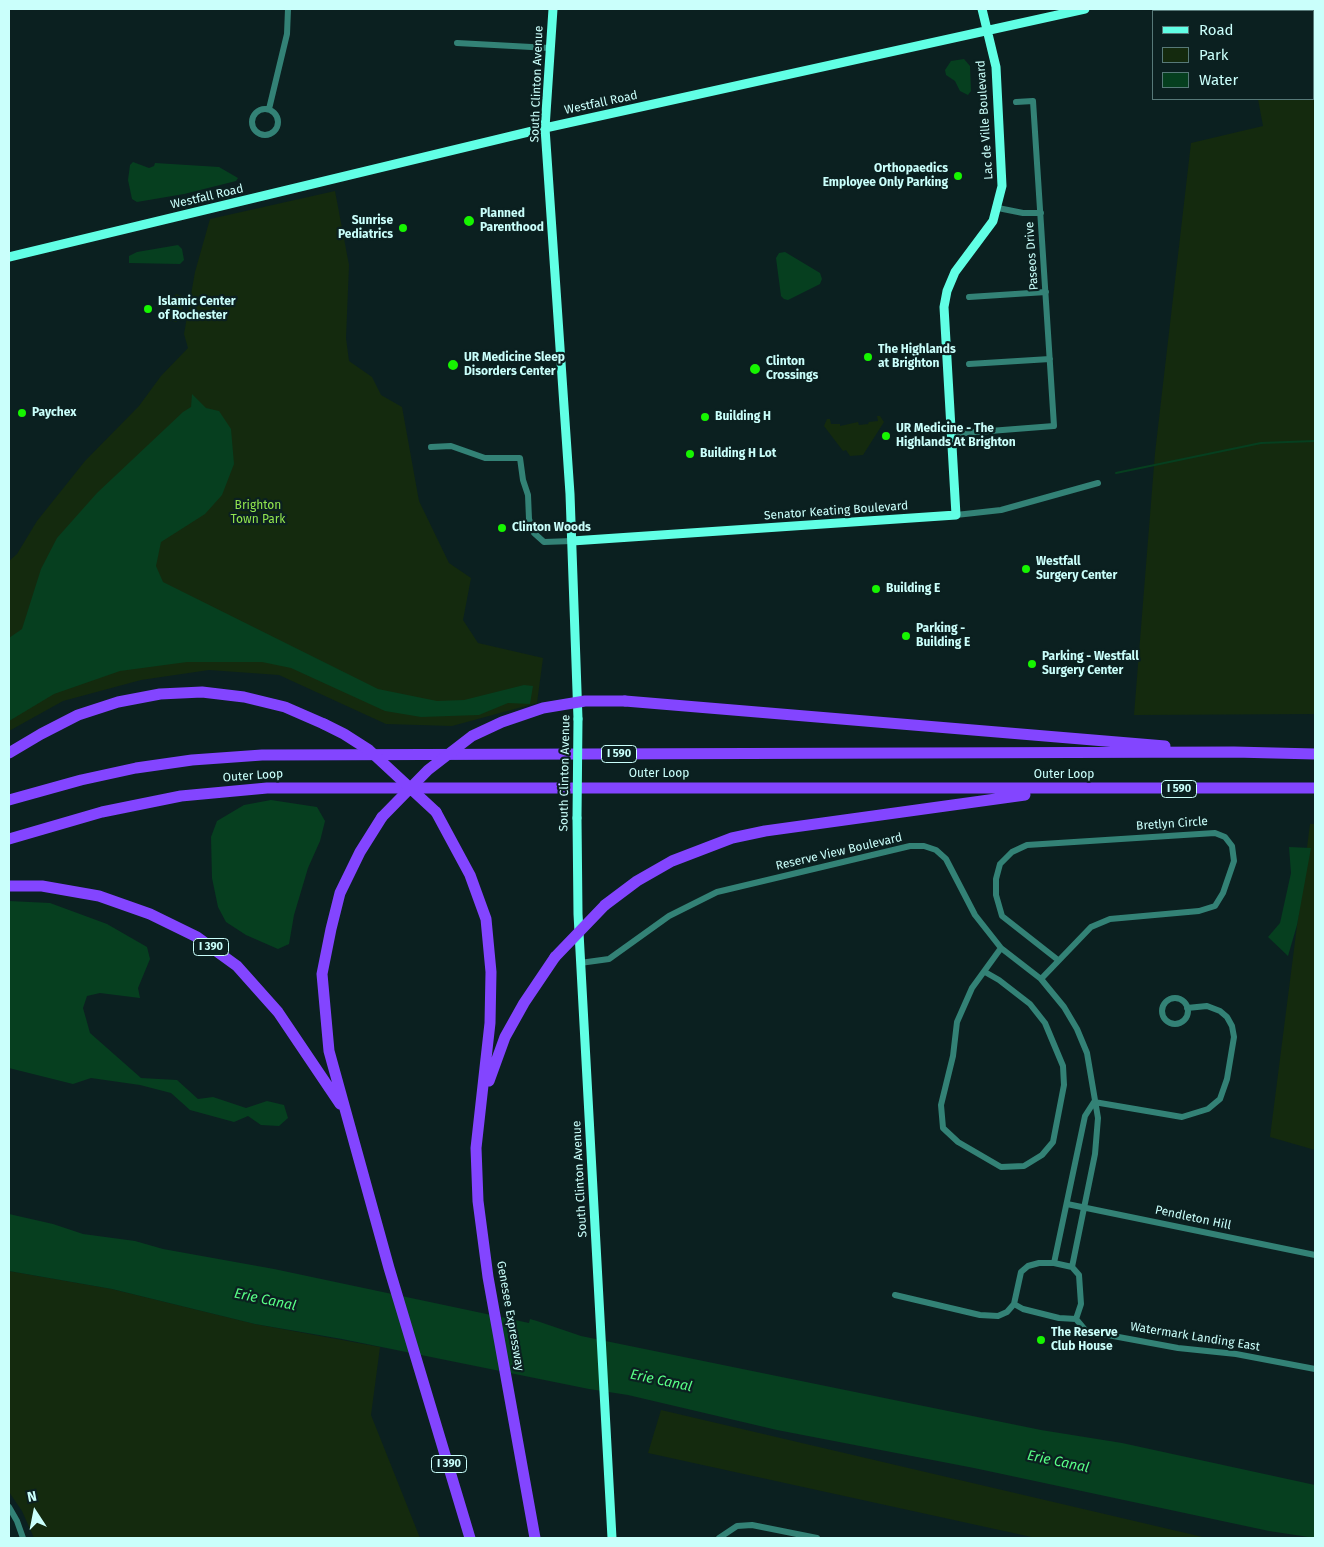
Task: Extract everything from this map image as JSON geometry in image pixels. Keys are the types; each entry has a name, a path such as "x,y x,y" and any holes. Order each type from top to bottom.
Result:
{"highway":[{"path":"9,754 41,734 78,715 118,702 160,694 202,692 244,697 285,708 324,724 369,750 436,812 470,875 486,919 491,972 490,1023 483,1096"},
{"path":"345,1112 329,1051 322,974 340,893 360,852 382,817 428,770 472,736 502,722 543,708 577,702 625,701 1234,752"},
{"name":"Outer Loop","path":"9,800 74,781 136,768 192,760 255,755 1234,752 1315,754"},
{"name":"Outer Loop","path":"9,839 102,812 172,798 267,788 558,786 1062,789 1315,788"},
{"path":"483,1096 506,1037 524,1003 555,957 605,905 637,881 672,861 732,838 765,831 1062,789"},
{"name":"I 390","path":"9,886 42,886 99,896 150,914 197,937 238,966 278,1012 345,1112 389,1268 470,1538"},
{"name":"Genesee Expressway","path":"483,1096 476,1148 477,1191 488,1277 535,1538"}],"street":[{"path":"269,109 287,34 288,9"},
{"name":"South Clinton Avenue","path":"553,9 545,128 572,541 578,719 576,818 580,964 612,1538"},
{"name":"Lac de Ville Boulevard","path":"956,515 944,318 946,296 955,272 988,229 998,208 1003,173 996,67 982,9"},
{"name":"Westfall Road","path":"9,258 545,128 1085,9"},
{"path":"457,43 550,48"},
{"name":"Paseos Drive","path":"951,434 1054,426 1033,102 1016,102"},
{"path":"269,109 277,115 278,125 272,133 262,134 254,128 252,118 259,110 269,109"},
{"path":"998,208 1023,213 1041,213"},
{"path":"969,297 1046,292"},
{"path":"969,364 1050,359"},
{"path":"431,447 450,446 491,459 520,458 523,480 528,495 529,519 534,533 544,542 572,541"},
{"name":"Senator Keating Boulevard","path":"572,541 956,515 1001,510 1098,483"},
{"name":"Bretlyn Circle","path":"1041,979 1091,926 1110,919 1199,911 1215,906 1223,893 1234,862 1232,846 1226,837 1215,833 1027,845 1012,852 1000,864 996,879 996,896 1002,916 1058,960"},
{"name":"Reserve View Boulevard","path":"580,964 609,959 669,916 717,892 910,846 924,846 936,850 946,859 975,915 1001,948 1041,979 1064,1007 1077,1029 1087,1053 1098,1118 1095,1154 1072,1267"},
{"path":"985,972 1030,1004 1045,1023 1064,1066 1064,1085 1053,1142 1042,1155 1024,1166 1001,1167 958,1142 943,1128 941,1105 953,1056 957,1022 972,988 1001,948"},
{"path":"1171,999 1179,999 1187,1008 1184,1019 1177,1023 1166,1020 1162,1012 1164,1004 1171,999"},
{"path":"1094,1102 1182,1117 1208,1109 1220,1099 1227,1079 1234,1037 1232,1026 1227,1017 1220,1011 1207,1006 1187,1008"},
{"name":"Reserve View Boulevard","path":"1054,1263 1085,1116 1094,1102"},
{"name":"Pendleton Hill","path":"1067,1204 1315,1255"},
{"path":"895,1296 980,1316 998,1316 1007,1312 1014,1304 1021,1272 1028,1266 1039,1263 1054,1263 1072,1267 1079,1275 1081,1293 1076,1319 1059,1318 1023,1309 1014,1304"},
{"name":"Watermark Landing East","path":"1076,1319 1086,1331 1315,1369"},
{"path":"9,1508 17,1521 23,1538"},
{"path":"719,1538 733,1528 744,1525 814,1538"}],"green space":[{"path":"1315,9 1315,714 1134,715 1155,453 1191,143 1263,126 1258,100 1314,100 1314,10 1239,10"},
{"name":"Brighton Town Park","path":"335,191 349,265 346,338 349,361 372,377 381,395 402,407 419,501 449,563 471,578 463,620 478,643 543,658 537,703 452,726 386,724 279,675 209,670 141,680 63,701 9,731 9,561 17,554 37,521 85,461 139,406 161,376 188,348 184,334 195,272 210,219"},
{"path":"176,294 185,297 180,319 176,322 169,320 167,313 170,302"},
{"path":"877,416 880,416 884,422 863,455 850,456 846,450 843,451 824,426 827,419 830,419 831,424 840,424 840,426 858,422 859,425 878,421"},
{"path":"1310,824 1315,824 1315,1150 1270,1137"},
{"path":"9,1271 112,1289 255,1324 380,1347 371,1415 420,1538 34,1538 22,1511 9,1492"},
{"path":"661,1410 1207,1538 1036,1538 648,1453"}],"water":[{"path":"964,59 970,66 971,91 968,95 960,91 955,81 946,75 945,70 951,61"},
{"path":"133,162 149,168 154,166 155,163 219,167 238,178 236,181 184,194 137,202 132,199 128,180 130,165"},
{"path":"178,245 182,249 184,260 180,264 129,263 129,256 137,252"},
{"path":"785,252 820,273 822,279 820,284 788,300 781,296 776,258 779,253"},
{"path":"192,394 206,408 219,411 231,429 234,464 222,495 205,514 161,542 156,566 163,582 378,689 437,701 464,700 524,685 533,686 530,704 508,703 479,715 421,717 385,711 291,668 262,662 187,662 120,671 54,694 9,721 9,638 22,629 41,569 57,538 97,493 183,412 191,407"},
{"path":"271,800 317,807 325,821 320,841 308,868 294,915 289,944 278,949 246,935 226,922 218,907 212,878 211,837 217,821 244,805"},
{"path":"1289,847 1311,848 1297,925 1288,956 1268,937 1280,923 1291,873"},
{"path":"9,901 50,903 107,924 147,947 150,959 138,988 140,998 100,993 87,996 83,1008 90,1033 141,1078 177,1080 198,1099 213,1097 246,1108 267,1101 284,1105 288,1118 279,1126 261,1125 248,1116 234,1122 190,1110 171,1093 140,1085 91,1078 73,1084 9,1068"},
{"name":"Erie Canal","path":"9,1214 53,1224 83,1234 135,1241 163,1249 274,1269 529,1323 530,1319 581,1336 1041,1430 1122,1443 1315,1485 1315,1538 1269,1531 974,1468 777,1430 628,1395 589,1389 342,1339 255,1324 112,1289 9,1271"}],"waterway":[{"path":"1116,473 1261,443 1315,441"}],"place":[{"name":"Orthopaedics Employee Only Parking","path":"958,176"},
{"name":"Planned Parenthood","path":"469,221"},
{"name":"Sunrise Pediatrics","path":"403,228"},
{"name":"Islamic Center of Rochester","path":"148,309"},
{"name":"The Highlands at Brighton","path":"868,357"},
{"name":"UR Medicine Sleep Disorders Center","path":"453,365"},
{"name":"Clinton Crossings","path":"755,369"},
{"name":"Paychex","path":"22,413"},
{"name":"Building H","path":"705,417"},
{"name":"UR Medicine - The Highlands At Brighton","path":"886,436"},
{"name":"Building H Lot","path":"690,454"},
{"name":"Clinton Woods","path":"502,528"},
{"name":"Westfall Surgery Center","path":"1026,569"},
{"name":"Building E","path":"876,589"},
{"name":"Parking - Building E","path":"906,636"},
{"name":"Parking - Westfall Surgery Center","path":"1032,664"},
{"name":"The Reserve Club House","path":"1041,1340"}]}
